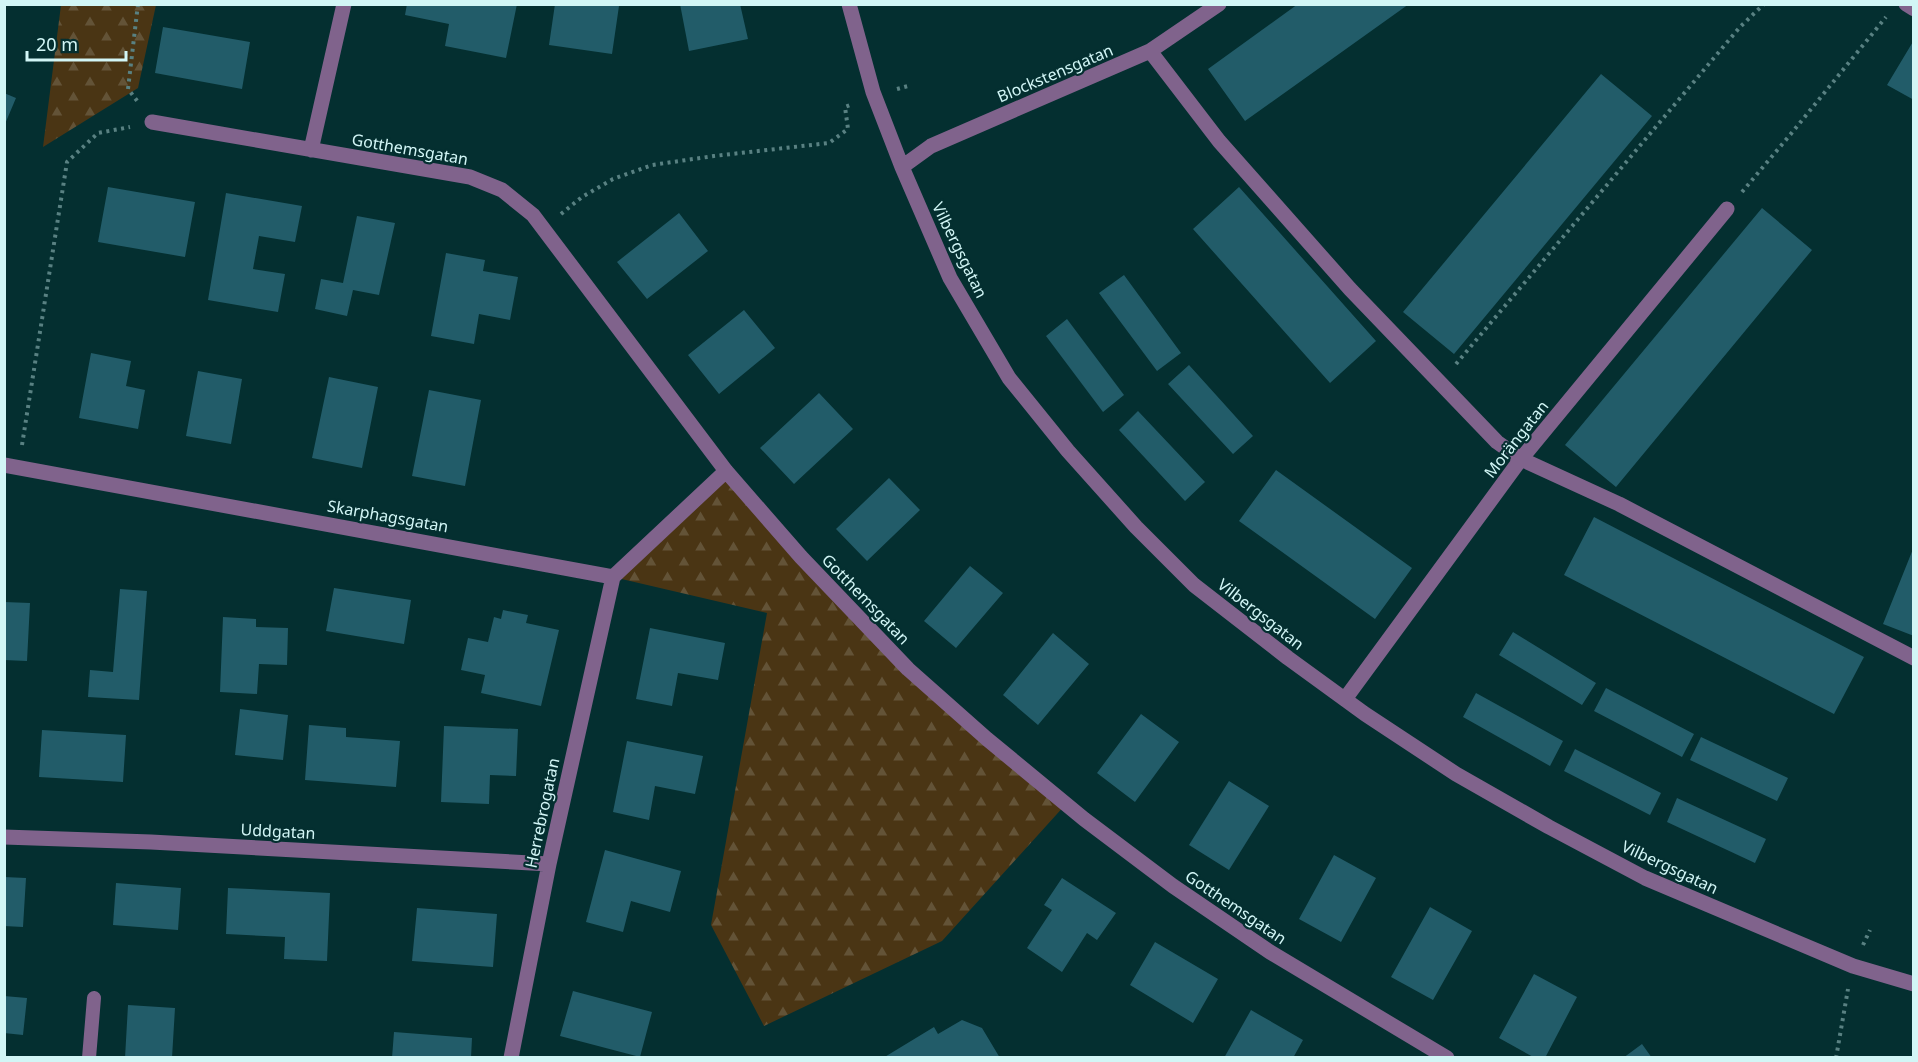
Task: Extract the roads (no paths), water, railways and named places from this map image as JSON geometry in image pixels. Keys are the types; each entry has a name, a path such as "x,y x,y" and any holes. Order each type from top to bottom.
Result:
{"street":[{"path":"311,150 344,4"},
{"name":"Vilbergsgatan","path":"849,4 875,97 902,167 956,288 1009,378 1068,451 1136,527 1194,585 1345,699 1456,774 1549,827 1645,878 1853,966 1912,980"},
{"name":"Blockstensgatan","path":"902,167 931,146 1150,51 1219,4"},
{"path":"1906,4 1914,9"},
{"path":"1150,51 1219,141 1350,289 1497,442 1521,459 1619,504 1914,658"},
{"name":"Gotthemsgatan","path":"152,122 470,177 502,190 533,215 726,471 801,556 908,669 987,739 1084,819 1173,886 1270,952 1448,1058"},
{"name":"Morängatan","path":"1345,699 1521,459 1727,209"},
{"name":"Skarphagsgatan","path":"12,466 613,576"},
{"path":"613,576 726,471"},
{"name":"Herrebrogatan","path":"511,1058 549,864 613,576"},
{"name":"Uddgatan","path":"4,837 151,842 549,864"}],"lane":[{"path":"89,1058 94,998"}]}
